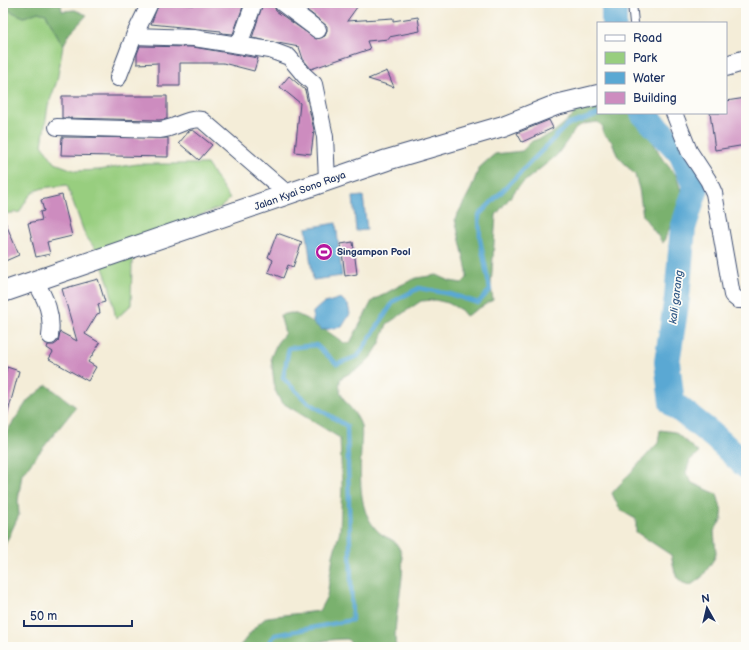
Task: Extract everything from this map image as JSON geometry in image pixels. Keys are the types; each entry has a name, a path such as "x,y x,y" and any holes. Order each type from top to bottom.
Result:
{"street":[{"path":"118,78 134,36 150,3"},
{"path":"239,45 254,3"},
{"path":"282,3 318,30"},
{"path":"134,36 194,38 270,50 289,57 304,76 314,84 325,137 327,180"},
{"path":"727,66 746,60"},
{"name":"Jalan Kyai Sono Raya","path":"3,292 289,195 327,180 387,160 503,126 556,105 597,95"},
{"path":"674,114 689,151 708,180 714,193 732,295 738,300 746,300"},
{"path":"57,127 160,130 168,129 189,119 202,120 289,195"},
{"path":"35,281 45,297 49,311 52,325 50,336"}],"lane":[{"path":"632,3 634,22"}],"green space":[{"path":"3,3 61,3 62,11 75,10 87,15 70,33 63,46 46,14 38,12 24,17 5,9 3,10"},
{"path":"5,9 24,17 38,12 46,14 63,46 57,81 48,106 42,145 55,163 76,171 99,170 137,164 207,164 230,199 221,207 145,237 132,264 131,305 116,319 109,284 96,250 85,235 67,185 38,190 29,197 20,212 3,214 3,10"},
{"path":"597,102 597,114 638,114 663,160 676,175 683,197 663,243 643,216 639,189 635,175 617,155 612,142 603,133 603,127 598,122 584,124 577,127 557,155 519,186 496,215 491,286 493,300 466,316 461,310 448,303 435,300 421,301 387,324 380,343 372,356 361,367 341,378 340,391 342,396 357,417 361,426 360,467 363,504 371,522 377,530 391,539 398,546 402,559 395,636 396,647 355,647 347,639 340,639 327,640 288,648 239,647 257,625 267,617 319,611 327,596 333,556 340,530 342,486 340,438 281,402 275,390 271,357 277,343 285,333 280,315 292,313 297,314 344,343 350,343 372,301 399,286 416,278 437,275 450,281 462,283 467,278 467,271 455,219 471,189 479,168 495,154 522,151 532,141 550,135 572,117 575,108"},
{"path":"47,385 76,407 22,474 18,501 19,515 3,549 3,437 28,400"},
{"path":"660,430 675,432 699,453 690,460 686,473 692,483 717,494 722,512 722,519 714,531 716,553 714,559 702,577 691,585 685,584 678,578 674,570 671,555 636,532 636,519 626,514 621,509 616,503 612,493 658,443"}],"water":[{"name":"Singampon Pool","path":"363,196 367,230 356,231 353,197"},
{"name":"Singampon Pool","path":"336,223 342,276 313,280 306,228"},
{"path":"341,298 348,305 350,314 342,327 322,330 313,323 313,312 322,304"}],"building":[{"path":"159,3 193,5 193,3 244,4 233,34 221,33 221,31 151,24"},
{"path":"263,3 273,3 276,11 316,39 325,36 327,26 298,3 360,3 347,21 393,18 393,21 418,17 420,31 389,37 389,39 367,41 370,49 311,69 303,59 299,47 252,38"},
{"path":"140,46 193,47 258,58 254,71 223,63 180,63 180,86 158,86 158,63 137,64 137,54"},
{"path":"387,71 394,87 368,79"},
{"path":"289,76 305,90 314,130 311,154 295,152 300,103 280,87"},
{"path":"62,96 167,96 167,119 62,118"},
{"path":"746,98 746,145 715,150 710,114 727,114 727,101"},
{"path":"549,120 553,128 522,142 517,133"},
{"path":"193,130 212,145 199,160 179,143 189,131"},
{"path":"62,137 168,138 168,157 61,155"},
{"path":"62,195 72,236 47,242 50,254 36,257 28,223 42,220 40,212 44,211 41,200"},
{"path":"3,217 19,255 3,262"},
{"path":"277,233 302,242 293,267 288,265 283,278 268,272 273,260 268,257"},
{"path":"353,242 357,274 345,276 341,244"},
{"path":"98,279 105,302 98,304 100,313 97,314 85,334 100,343 88,362 96,367 88,381 49,359 53,352 47,348 48,345 54,345 58,342 60,332 77,341 62,289"},
{"path":"7,367 19,371 7,416 3,415 3,382"}],"waterway":[{"name":"kali garang","path":"614,3 614,22"},
{"path":"266,647 275,635 352,620 347,426 306,401 283,378 289,348 316,345 337,364 358,356 394,301 419,288 450,294 478,303 490,290 480,239 479,215 567,125 599,114"},
{"name":"kali garang","path":"644,114 681,153 696,188 683,228 677,298 667,362 672,403 715,437 746,466"}],"place":[{"name":"Singampon Pool","path":"324,252"}]}
